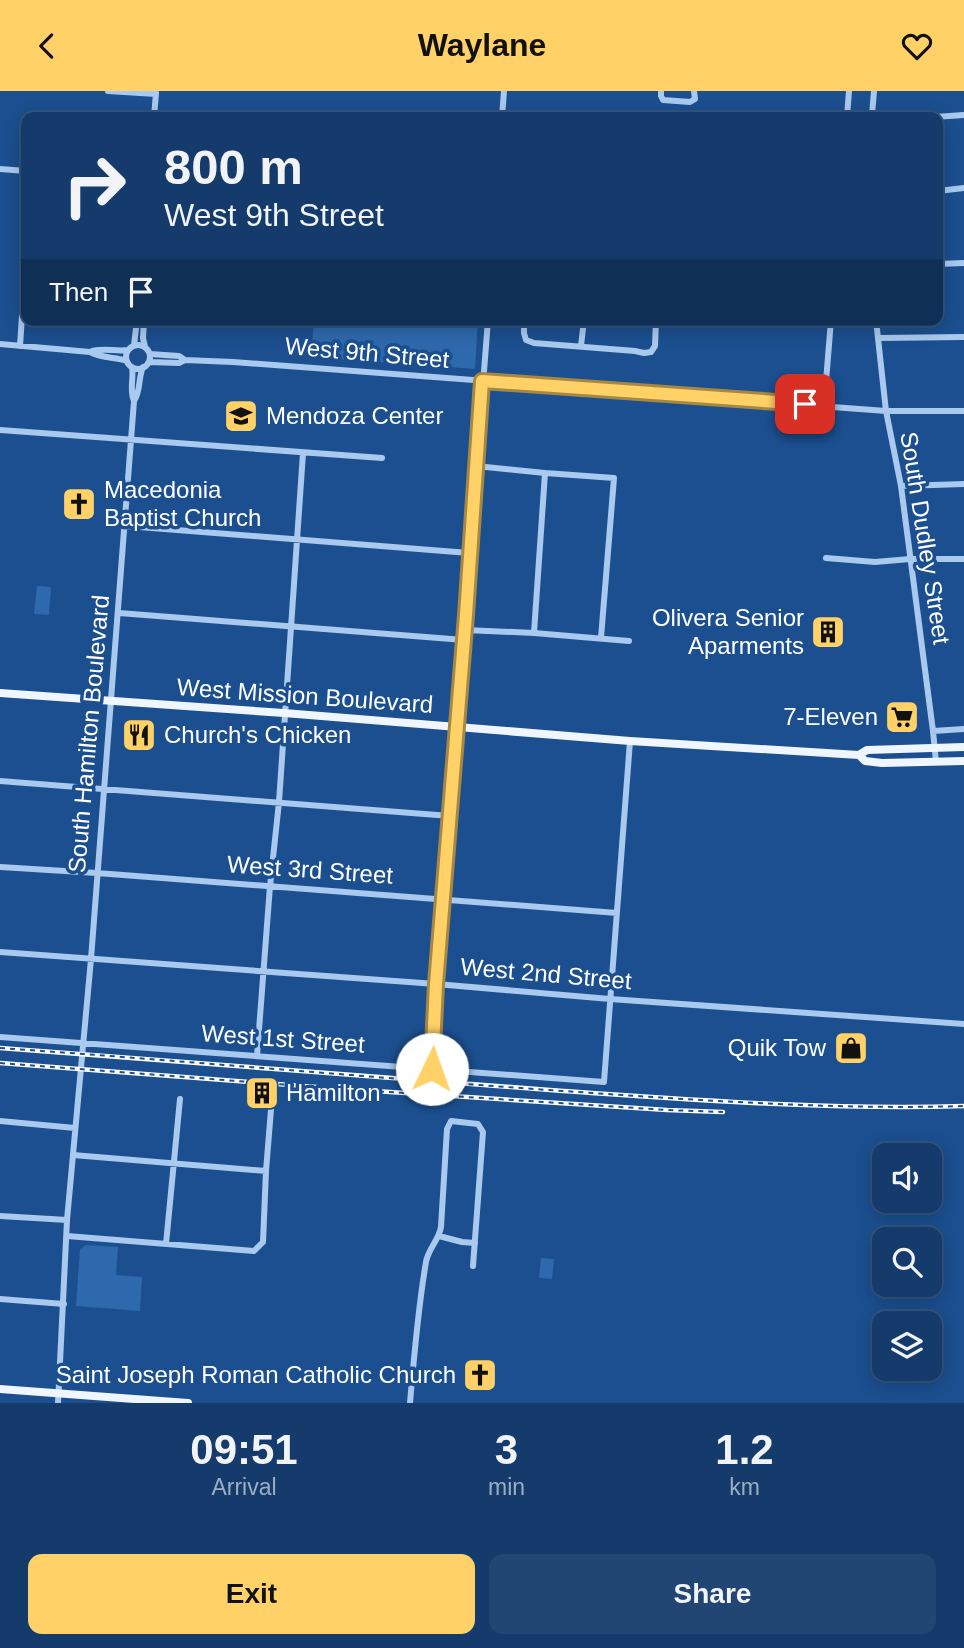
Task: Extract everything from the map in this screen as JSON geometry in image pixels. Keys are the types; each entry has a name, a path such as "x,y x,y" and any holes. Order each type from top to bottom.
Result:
{"main road":[{"name":"West Mission Boulevard","path":"0,692 630,741 859,755 867,750 964,747"},
{"name":"West Mission Boulevard","path":"859,755 865,761 881,763 964,761"},
{"path":"0,1389 59,1398 188,1403"}],"street":[{"path":"108,91 156,93 154,112"},
{"path":"502,112 504,91"},
{"path":"661,91 663,100 690,102 695,99 694,91"},
{"path":"847,112 849,91"},
{"path":"872,112 874,91"},
{"path":"943,116 964,115"},
{"path":"0,169 21,171"},
{"path":"943,190 964,188"},
{"path":"943,264 964,263"},
{"path":"20,346 21,326"},
{"path":"131,347 136,326"},
{"name":"South Hamilton Boulevard","path":"134,401 138,396 140,374 147,357 144,326"},
{"path":"432,1069 436,984 487,326"},
{"path":"524,326 526,340 534,344 644,353 651,352 655,345 656,326"},
{"path":"582,346 584,326"},
{"path":"824,405 831,326"},
{"name":"South Dudley Street","path":"877,326 886,411 901,486 936,762"},
{"path":"879,338 964,337"},
{"path":"0,344 90,352 121,351 131,347"},
{"path":"90,352 94,355 115,357 135,368 147,357 131,347"},
{"name":"South Hamilton Boulevard","path":"59,1398 67,1220 91,959 134,401 131,395 134,376 126,357 131,347"},
{"name":"West 9th Street","path":"147,357 179,356 185,360 886,411 964,411"},
{"path":"0,430 382,458"},
{"path":"257,1056 279,803 303,453"},
{"path":"476,466 614,478 601,638"},
{"path":"534,633 545,474"},
{"path":"901,486 964,484"},
{"path":"125,526 469,553"},
{"path":"826,558 875,562 964,559"},
{"path":"119,613 464,640"},
{"path":"465,630 629,641"},
{"path":"933,731 964,729"},
{"path":"610,999 630,741"},
{"path":"0,781 450,816"},
{"name":"West 3rd Street","path":"0,867 617,913"},
{"name":"West 2nd Street","path":"0,952 964,1024"},
{"name":"West 1st Street","path":"0,1037 604,1082 610,999"},
{"path":"67,1236 247,1251 260,1247 263,1242 265,1171 272,1097"},
{"path":"166,1244 180,1099"},
{"path":"0,1121 75,1128"},
{"path":"410,1403 427,1258 439,1236 447,1129 451,1121 478,1124 483,1132 473,1266"},
{"path":"73,1155 265,1171"},
{"path":"0,1216 67,1220"},
{"path":"439,1236 475,1243"},
{"path":"0,1299 64,1304"}],"shaded area":[{"path":"314,326 478,326 475,369 311,357"},
{"path":"37,586 51,587 49,615 34,614"},
{"path":"86,1245 118,1247 116,1275 142,1277 140,1311 76,1306 80,1249"},
{"path":"541,1258 554,1259 552,1279 539,1278"}],"railway":[{"path":"0,1048 713,1101 864,1107 964,1106"},
{"path":"0,1063 343,1089 723,1112"}],"place":[{"name":"Mendoza Center","path":"241,416"},
{"name":"Macedonia Baptist Church","path":"79,504"},
{"name":"Olivera Senior Aparments","path":"828,632"},
{"name":"7-Eleven","path":"902,717"},
{"name":"Church's Chicken","path":"139,735"},
{"name":"Quik Tow","path":"851,1048"},
{"name":"Hamilton","path":"262,1093"},
{"name":"Saint Joseph Roman Catholic Church","path":"480,1375"}],"route":[{"path":"432,1069 436,984 482,381 805,404"}]}
